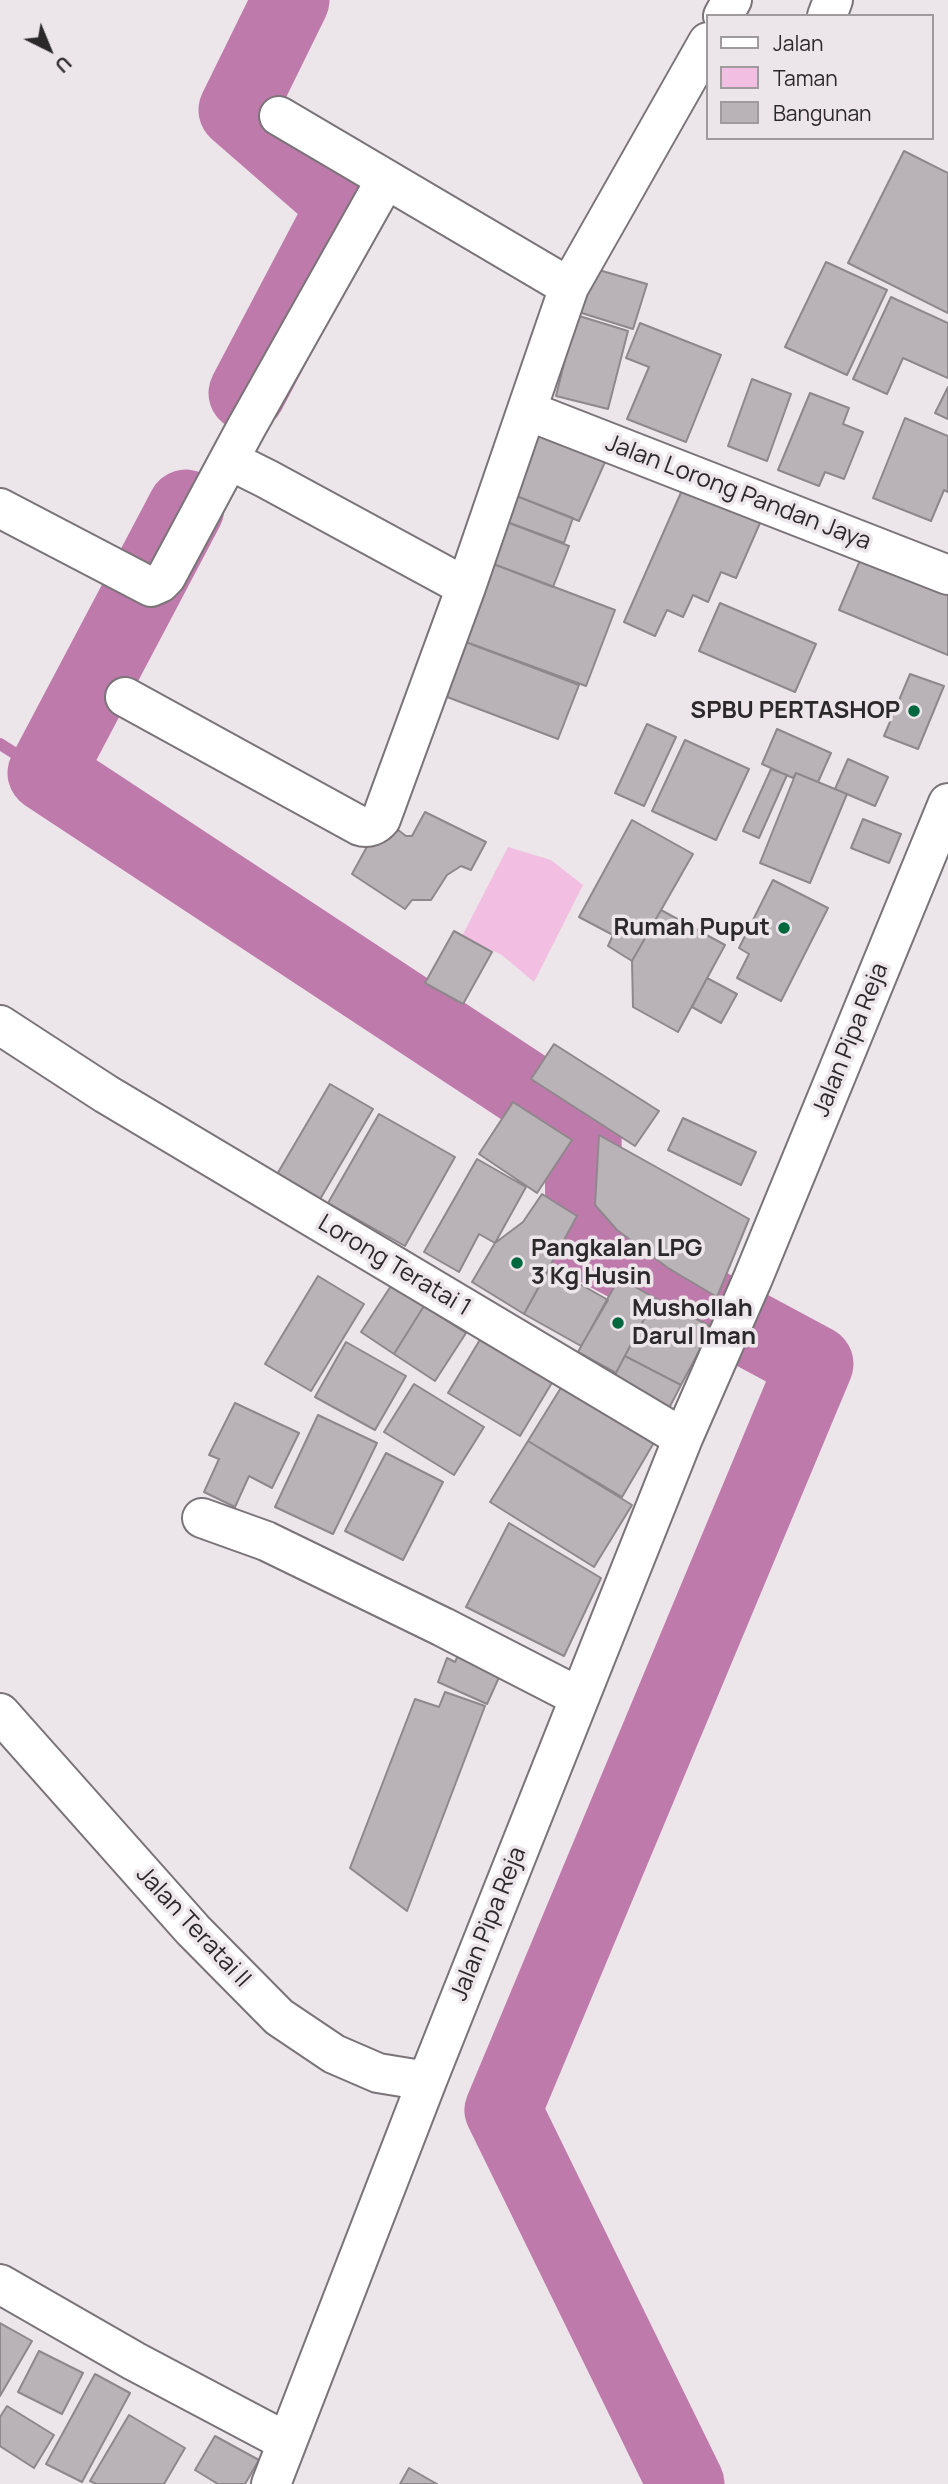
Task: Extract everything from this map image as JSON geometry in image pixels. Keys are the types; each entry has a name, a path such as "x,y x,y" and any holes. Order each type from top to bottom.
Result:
{"street":[{"path":"125,696 360,826 373,826 381,818 466,587 569,287 706,47"},
{"path":"279,116 569,287"},
{"path":"0,508 138,580 160,583 166,577 386,178"},
{"name":"Jalan Lorong Pandan Jaya","path":"528,411 948,575"},
{"path":"229,460 466,587"},
{"name":"Jalan Pipa Reja","path":"271,2484 427,2081 683,1438 753,1278 948,803"},
{"name":"Lorong Teratai 1","path":"0,1025 106,1094 683,1438"},
{"path":"202,1518 266,1541 579,1697"},
{"name":"Jalan Teratai II","path":"0,1713 193,1930 279,2017 334,2054 379,2073 427,2081"},
{"path":"0,2284 134,2361 287,2442"}],"green space":[{"path":"508,847 551,860 583,885 534,982 502,955 462,936"}],"building":[{"path":"904,151 948,173 948,313 848,263"},
{"path":"826,262 887,290 847,375 785,347"},
{"path":"585,266 647,284 633,329 572,310"},
{"path":"891,297 948,323 948,378 903,358 887,394 853,379"},
{"path":"576,315 628,331 608,409 556,396"},
{"path":"640,323 721,355 686,442 627,419 649,367 626,358"},
{"path":"752,379 791,394 767,461 728,446"},
{"path":"948,387 948,419 935,413"},
{"path":"810,393 849,408 843,424 863,432 844,479 825,472 819,486 778,470"},
{"path":"905,418 948,436 948,492 944,490 931,521 873,498"},
{"path":"536,424 608,455 579,521 509,493"},
{"path":"683,488 760,523 736,578 721,572 708,602 693,595 683,617 667,610 655,636 624,622"},
{"path":"509,493 573,518 564,543 499,519"},
{"path":"499,519 569,546 553,587 483,560"},
{"path":"861,558 948,593 948,655 839,610"},
{"path":"483,560 615,610 586,686 455,638"},
{"path":"720,603 816,644 795,692 699,651"},
{"path":"455,638 579,685 558,739 434,692"},
{"name":"SPBU PERTASHOP","path":"910,674 944,686 918,749 884,736"},
{"path":"647,724 676,737 644,806 615,793"},
{"path":"777,729 831,753 818,782 796,773 793,778 762,764"},
{"path":"685,740 749,769 716,840 652,811"},
{"path":"848,759 888,777 875,806 835,789"},
{"path":"771,769 787,775 759,838 743,831"},
{"path":"796,773 847,794 810,883 760,863"},
{"path":"425,812 486,842 471,870 461,866 447,875 431,900 412,900 405,909 352,874 375,832 385,820 406,836 412,836"},
{"path":"863,819 901,834 889,863 851,848"},
{"path":"632,820 693,854 632,961 608,946 613,935 579,917"},
{"name":"Rumah Puput","path":"773,880 828,908 781,1001 737,978 749,954 739,948"},
{"path":"661,910 725,945 678,1032 633,1007 632,961"},
{"path":"454,931 492,952 463,1004 425,983"},
{"path":"707,978 737,994 721,1023 692,1007"},
{"path":"554,1044 659,1111 635,1146 531,1079"},
{"path":"330,1084 373,1109 319,1201 276,1176"},
{"path":"513,1102 572,1140 537,1193 479,1154"},
{"path":"379,1114 455,1157 405,1246 328,1203"},
{"path":"683,1118 756,1152 741,1185 668,1150"},
{"path":"599,1135 749,1219 717,1297 668,1268 617,1230 595,1205"},
{"path":"477,1159 526,1187 495,1243 479,1234 459,1272 424,1252"},
{"name":"Pangkalan LPG 3 Kg Husin","path":"542,1194 577,1216 524,1314 472,1282 495,1243 523,1222"},
{"path":"550,1267 608,1300 581,1346 524,1314"},
{"path":"318,1276 364,1304 311,1391 265,1364"},
{"name":"Mushollah Darul Iman","path":"619,1278 655,1298 616,1373 578,1352"},
{"path":"391,1286 424,1306 394,1354 361,1332"},
{"path":"655,1298 712,1327 681,1385 625,1356"},
{"path":"424,1306 466,1333 435,1381 394,1354"},
{"path":"484,1333 556,1376 520,1436 448,1393"},
{"path":"346,1342 406,1376 375,1430 315,1397"},
{"path":"625,1356 681,1385 667,1412 611,1382"},
{"path":"567,1378 659,1434 622,1497 528,1441"},
{"path":"414,1384 484,1427 454,1475 384,1432"},
{"path":"235,1403 299,1433 272,1488 249,1476 235,1507 204,1492 219,1459 209,1455"},
{"path":"318,1415 377,1443 333,1534 275,1507"},
{"path":"528,1441 632,1505 594,1567 490,1502"},
{"path":"386,1453 443,1482 403,1560 345,1531"},
{"path":"509,1523 601,1578 564,1656 466,1607"},
{"path":"464,1643 505,1664 487,1704 438,1682 447,1658 455,1662"},
{"path":"445,1692 485,1706 407,1911 350,1868 415,1699 439,1707"},
{"path":"0,2323 32,2341 0,2396"},
{"path":"39,2351 83,2373 62,2414 18,2392"},
{"path":"95,2374 130,2393 82,2482 46,2464"},
{"path":"7,2406 54,2435 34,2468 0,2446 0,2417"},
{"path":"129,2415 185,2448 164,2484 96,2484 90,2481"},
{"path":"215,2436 259,2460 245,2484 218,2484 195,2470"},
{"path":"409,2468 437,2484 400,2484"}],"waterway":[{"path":"247,393 346,205 237,110 291,0"},
{"path":"186,508 46,773 583,1127 584,1240 815,1364 503,2110 686,2484"},
{"path":"0,744 46,773"}],"place":[{"name":"SPBU PERTASHOP","path":"914,711"},
{"name":"Rumah Puput","path":"784,928"},
{"name":"Pangkalan LPG 3 Kg Husin","path":"517,1263"},
{"name":"Mushollah Darul Iman","path":"618,1323"}]}
